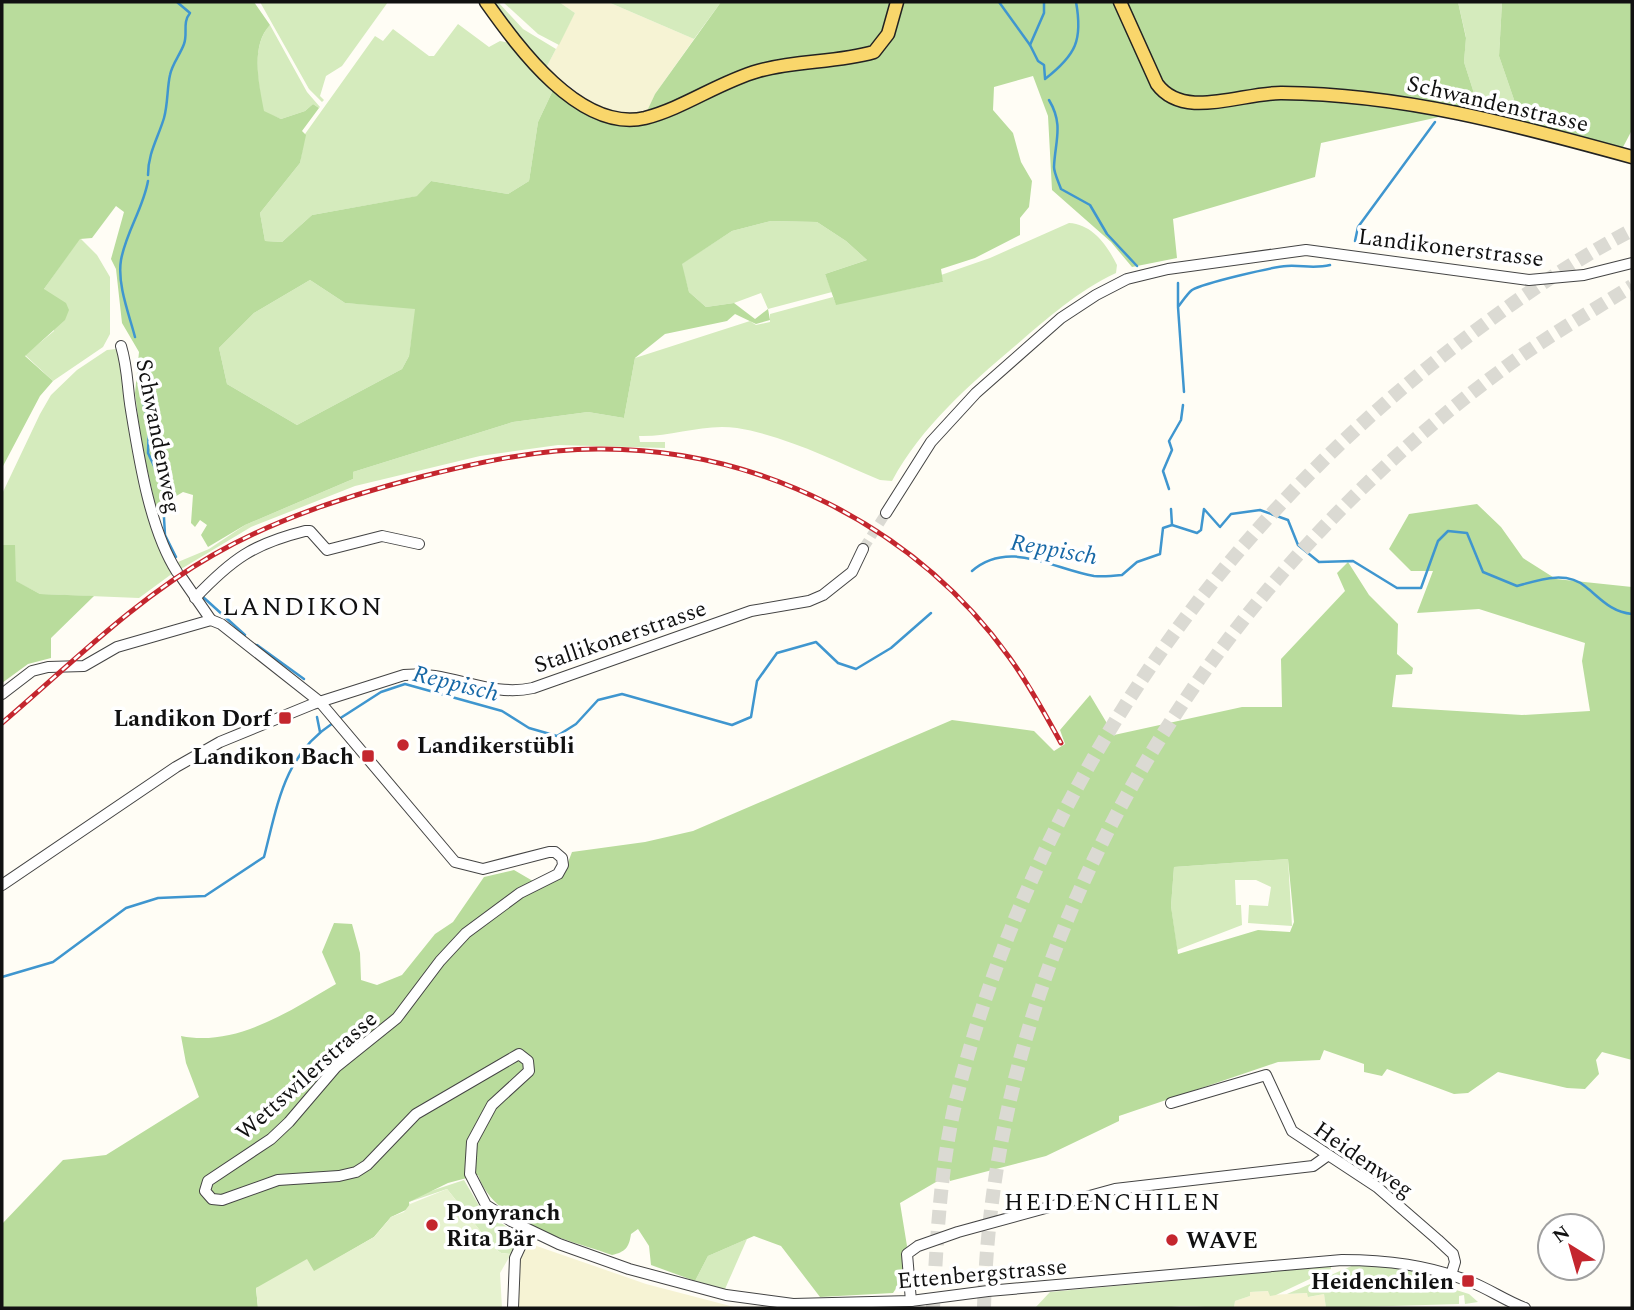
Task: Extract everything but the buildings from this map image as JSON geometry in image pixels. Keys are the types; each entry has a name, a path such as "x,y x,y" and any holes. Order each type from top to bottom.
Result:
{"main road":[{"path":"486,2 526,55 593,111 620,120 648,117 756,72 874,52 888,34 897,2"},
{"name":"Schwandenstrasse","path":"1120,2 1157,84 1166,95 1182,103 1274,93 1413,102 1632,157"}],"street":[{"name":"Landikonerstrasse","path":"886,513 916,462 947,422 1053,325 1113,285 1149,272 1306,250 1529,280 1584,275 1632,263"},
{"name":"Schwandenweg","path":"121,346 129,373 130,407 162,542 180,575 211,620"},
{"path":"195,598 247,551 266,541 292,534 310,531 327,550 382,536 419,544"},
{"name":"Stallikonerstrasse","path":"2,885 195,755 237,734 320,702 404,675 436,674 500,691 533,688 751,611 809,601 823,595 852,572 863,549"},
{"path":"2,694 32,671 48,667 84,666 117,648 211,620 221,624 320,702"},
{"name":"Wettswilerstrasse","path":"320,702 456,862 483,869 553,852 561,856 563,865 558,874 520,893 466,933 440,961 397,1018 336,1068 271,1139 208,1181 206,1193 219,1200 278,1180 339,1176 356,1172 367,1165 416,1114 513,1055 523,1055 528,1060 528,1071 498,1099 479,1126 470,1150 470,1174"},
{"name":"Heidenweg","path":"1171,1103 1266,1075 1292,1131 1377,1187 1438,1240 1453,1254 1455,1262 1451,1275"},
{"path":"911,1301 907,1254 918,1246 958,1232 1115,1189 1313,1166 1327,1156"},
{"name":"Ettenbergstrasse","path":"470,1174 486,1205 528,1230 629,1269 752,1300 793,1304 911,1301 988,1291 1342,1260 1408,1263 1451,1275 1525,1308"},
{"path":"513,1308 515,1258 528,1230"}],"shaded area":[{"path":"559,2 608,2 694,39 655,94 647,112 619,114 594,105 546,68 575,13"},
{"path":"528,1243 646,1284 738,1308 518,1308 518,1260"},
{"path":"1269,1291 1270,1295 1308,1293 1309,1297 1324,1294 1326,1308 1234,1308 1235,1301 1250,1296 1250,1292"}],"green space":[{"path":"2,2 254,2 270,25 260,43 258,54 258,77 264,111 281,119 305,111 313,104 319,108 302,131 306,135 300,163 260,213 265,241 282,242 312,215 417,196 431,181 508,194 529,181 538,122 554,88 594,115 615,122 641,124 655,94 721,2 1458,2 1466,38 1464,62 1480,112 1443,105 1439,117 1321,143 1315,177 1173,219 1177,258 1132,267 1111,242 1052,190 1048,116 1033,76 994,87 993,110 1013,133 1021,162 1032,181 1029,207 1020,218 1020,235 975,258 941,269 943,282 836,305 825,274 867,260 846,241 817,222 771,221 732,231 682,264 689,292 706,307 734,303 755,319 768,309 770,320 756,324 735,314 727,321 665,334 635,358 624,418 588,412 513,422 353,472 353,479 245,525 208,547 201,535 207,525 200,520 195,527 191,523 193,495 183,492 156,508 141,441 135,393 139,352 122,323 116,269 111,259 124,212 116,206 92,238 80,239 44,289 66,303 69,310 65,320 25,356 53,381 40,396 2,468","holes":["310,280 345,303 415,309 409,356 402,369 297,425 227,384 219,348 254,313"]},
{"path":"260,2 388,2 342,66 326,76 320,96 324,100 322,102 309,89"},
{"path":"491,2 498,2 523,29 556,49 546,68"},
{"path":"503,2 559,2 575,13 559,45 538,34"},
{"path":"608,2 721,2 694,39"},
{"path":"1458,2 1502,2 1499,56 1522,123 1480,112 1464,62 1466,37"},
{"path":"1502,2 1632,2 1632,130 1622,149 1522,123 1499,56"},
{"path":"458,24 489,47 500,41 510,43 554,88 538,122 529,181 508,194 431,181 418,196 312,215 282,242 265,241 260,213 300,163 305,134 375,36 383,41 393,29 429,56 434,56"},
{"path":"270,25 307,92 319,108 313,104 305,111 281,119 263,112 258,55 264,34"},
{"path":"771,221 817,222 846,241 867,260 825,274 832,292 768,309 761,293 734,303 706,307 689,292 681,264 732,231"},
{"path":"1069,223 1085,227 1098,237 1117,265 1116,273 1063,306 963,392 917,442 892,481 880,480 774,437 737,428 639,436 640,442 665,442 665,448 558,445 480,456 355,486 251,527 181,569 178,562 209,549 245,525 353,479 353,472 513,422 588,412 624,418 635,358 750,321 756,325 770,322 770,314 833,297 836,304 943,282 941,275 990,258"},
{"path":"80,238 97,255 110,277 110,334 103,347 53,381 25,355 54,331 44,289"},
{"path":"310,280 345,303 416,308 409,356 402,369 297,425 227,384 219,348 254,313"},
{"path":"116,349 121,355 135,449 173,573 139,598 40,594 15,581 15,545 2,545 2,494 51,395 77,370 107,350"},
{"path":"1477,504 1501,527 1523,558 1556,579 1632,587 1632,1060 1602,1052 1596,1060 1599,1074 1585,1089 1567,1088 1498,1072 1468,1093 1454,1094 1387,1069 1382,1076 1364,1072 1364,1064 1324,1050 1320,1060 1278,1062 1119,1116 1119,1121 1046,1156 950,1181 948,1175 900,1203 907,1246 902,1258 904,1287 897,1287 893,1293 820,1297 781,1246 754,1236 708,1256 695,1281 651,1265 649,1246 638,1229 631,1234 626,1249 612,1255 534,1228 500,1206 487,1192 478,1175 448,1183 409,1202 410,1208 391,1217 374,1237 314,1272 256,1288 258,1308 2,1308 2,1224 63,1160 106,1155 199,1097 186,1063 181,1036 202,1038 242,1032 281,1015 336,984 322,952 334,923 352,924 360,953 361,980 377,985 402,975 435,934 453,922 484,877 514,870 538,884 567,865 572,852 645,842 693,831 952,720 1034,731 1054,751 1065,744 1060,730 1090,695 1114,735 1242,707 1282,707 1281,659 1345,591 1337,573 1348,562 1369,595 1398,624 1397,654 1413,668 1412,674 1396,675 1392,707 1522,715 1590,711 1582,661 1585,643 1479,609 1417,613 1433,571 1411,571 1389,549 1409,514","holes":["1288,859 1294,922 1290,932 1258,930 1178,954 1171,906 1174,867"]},
{"path":"2,545 15,545 16,581 40,594 94,596 51,638 51,658 28,664 2,683"},
{"path":"1288,859 1292,926 1248,923 1249,905 1268,906 1271,887 1256,880 1235,880 1236,905 1241,905 1242,925 1177,950 1171,906 1174,867"},
{"path":"464,1180 481,1209 516,1233 518,1241 511,1254 501,1253 493,1247 447,1189 409,1202 419,1195"},
{"path":"447,1189 493,1247 501,1253 511,1254 500,1273 502,1308 258,1308 256,1288 307,1259 314,1271 374,1237 391,1217 404,1212 410,1204"},
{"path":"747,1239 725,1289 695,1281 708,1256"},
{"path":"1354,1265 1418,1271 1429,1276 1427,1281 1469,1294 1478,1302 1465,1304 1464,1295 1459,1296 1459,1304 1326,1308 1324,1294 1308,1297 1307,1293 1287,1294"},
{"path":"1331,1266 1331,1269 1276,1295 1270,1296 1268,1291 1250,1292 1250,1296 1235,1301 1234,1308 1035,1308 1050,1292"}],"waterway":[{"path":"148,175 151,153 165,113 171,71 184,44 186,21 190,13 177,2"},
{"path":"999,2 1030,45"},
{"path":"1044,2 1044,13 1030,45 1038,61 1044,65 1045,78"},
{"path":"1045,79 1064,62 1075,46 1078,27 1076,2"},
{"path":"1049,100 1056,117 1058,133 1054,167 1061,189 1090,205 1107,234 1137,266"},
{"path":"1355,241 1358,227 1435,122"},
{"path":"135,337 124,299 120,269 123,250 148,181"},
{"path":"1184,392 1178,307 1192,290 1279,267 1330,265"},
{"path":"1178,283 1178,306"},
{"path":"144,368 144,406 149,423 148,453 162,483 165,535 176,557"},
{"path":"1169,489 1163,471 1172,450 1169,441 1181,420 1183,405"},
{"path":"1171,509 1172,525"},
{"name":"Reppisch","path":"972,571 1001,557 1016,557 1094,576 1122,575 1137,562 1160,554 1163,528 1172,525 1197,533 1201,530 1204,509 1220,527 1231,514 1260,510 1288,520 1298,545 1319,562 1353,561 1397,588 1421,588 1438,541 1448,531 1467,533 1483,572 1517,586 1552,578 1570,579 1586,587 1612,608 1632,614"},
{"path":"203,597 245,635"},
{"name":"Reppisch","path":"339,719 381,692 405,684 502,711 529,728 557,736 576,724 598,700 622,694 732,725 751,717 757,681 777,653 816,642 838,663 856,669 891,648 931,613"},
{"path":"257,645 304,679"},
{"path":"317,717 320,732"},
{"name":"Reppisch","path":"2,977 53,962 126,908 158,898 205,896 264,857 279,799 293,765 317,736 333,723"}],"tunnel":[{"path":"933,1308 946,1151 956,1100 988,991 1029,886 1079,785 1136,688 1202,596 1275,510 1355,431 1441,357 1487,322 1558,273 1632,230"},
{"path":"984,1308 997,1170 1027,1036 1073,906 1134,783 1208,666 1295,558 1392,460 1515,360 1632,286"},
{"path":"863,549 886,513"}],"railway":[{"path":"2,723 103,634 156,592 213,555 264,529 343,499 445,471 532,454 598,449 658,452 716,463 774,480 828,504 880,533 928,569 971,610 1016,667 1061,743"}],"place":[{"name":"Landikon Dorf","path":"285,718"},
{"name":"Landikerstübli","path":"403,745"},
{"name":"Landikon Bach","path":"368,756"},
{"name":"Ponyranch Rita Bär","path":"432,1225"},
{"name":"WAVE","path":"1172,1240"},
{"name":"Heidenchilen","path":"1468,1281"}],"district":[{"name":"LANDIKON","path":"303,606"},
{"name":"HEIDENCHILEN","path":"1113,1202"}]}
